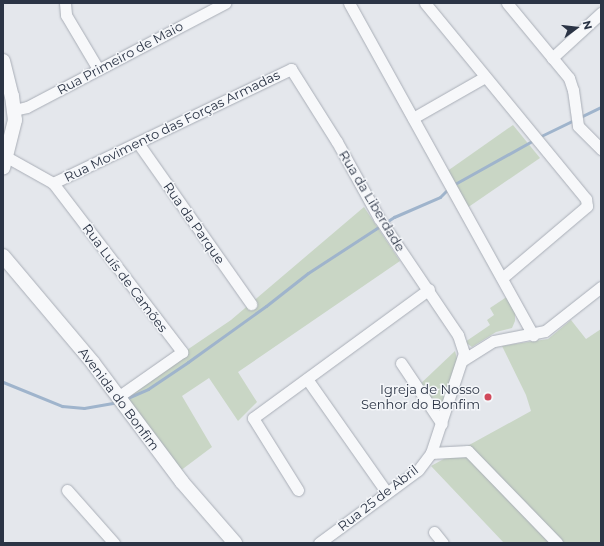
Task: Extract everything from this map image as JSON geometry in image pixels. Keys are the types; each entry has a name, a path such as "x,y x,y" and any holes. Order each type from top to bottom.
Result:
{"street":[{"name":"Rua Primeiro de Maio","path":"14,110 27,107 226,3"},
{"path":"349,3 533,335"},
{"path":"425,3 586,199 586,206 502,278"},
{"path":"507,3 569,78 573,90 578,126 601,149"},
{"path":"64,4 66,15 98,70"},
{"path":"552,58 601,13"},
{"path":"3,61 15,120 5,160"},
{"name":"Rua Movimento das Forças Armadas","path":"53,183 291,69"},
{"name":"Rua da Liberdade","path":"291,69 337,142 379,218 429,289 458,336 464,356"},
{"path":"413,118 485,77"},
{"name":"Rua da Parque","path":"138,143 251,304"},
{"name":"Rua Luís de Camões","path":"5,160 53,183 182,352 118,397"},
{"name":"Avenida do Bonfim","path":"3,256 118,397 182,482 235,543"},
{"path":"464,356 494,341 533,335 545,331 601,287"},
{"path":"298,490 253,418 429,289"},
{"name":"Rua 25 de Abril","path":"320,543 418,470 431,453 464,356"},
{"path":"401,363 442,424"},
{"path":"307,379 387,493"},
{"path":"431,453 468,451 557,543"},
{"path":"67,490 114,543"},
{"path":"434,532 442,543"}],"green space":[{"path":"513,125 540,158 467,208 446,172"},
{"path":"364,207 400,261 238,372 257,402 238,421 209,378 182,396 212,447 180,471 118,397 231,320"},
{"path":"508,296 515,311 515,321 512,328 496,332 472,347 465,342 490,325 487,320 494,315 490,308"},
{"path":"571,320 586,339 601,329 601,543 504,543 431,466 531,411 526,395 502,346 548,339"},
{"path":"455,351 458,362 442,424 417,387"}],"waterway":[{"path":"539,137 601,107"},
{"path":"453,185 534,140"},
{"path":"125,399 148,389 188,362 266,306 308,273 394,217 440,197 449,188"},
{"path":"3,382 62,406 84,408 118,402"}],"place":[{"name":"Igreja de Nosso Senhor do Bonfim","path":"488,397"}]}
